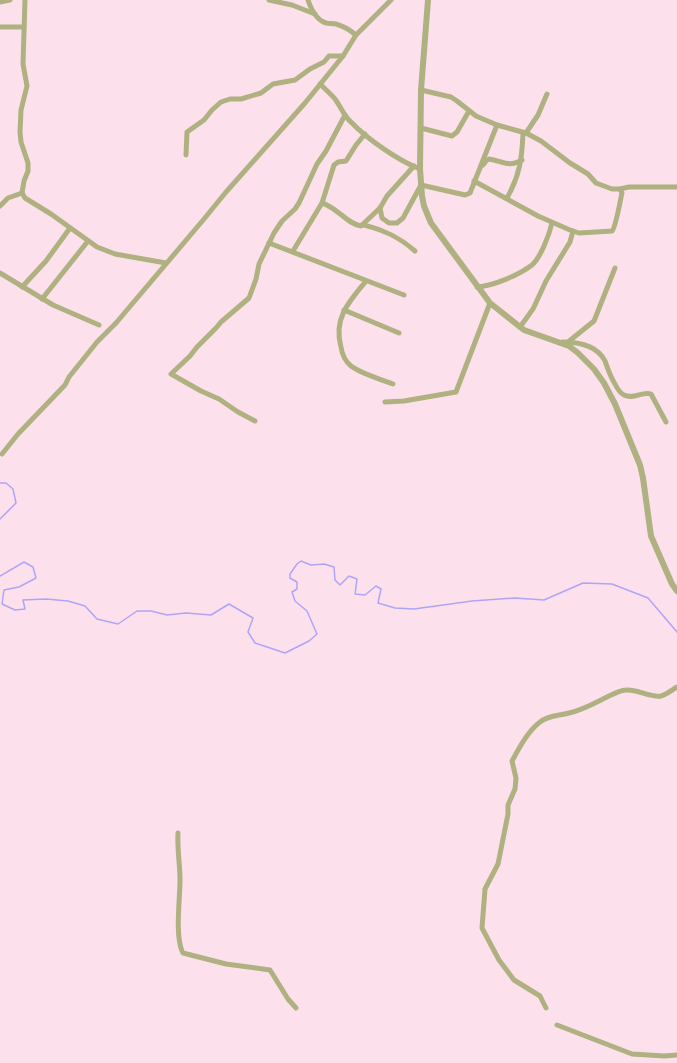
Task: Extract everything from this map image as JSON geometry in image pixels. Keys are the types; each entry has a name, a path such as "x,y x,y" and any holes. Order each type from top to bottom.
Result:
{"street":[{"path":"0,2 10,0"},
{"path":"25,0 25,49 23,64 27,86 22,110 20,132 21,142 28,164 28,171 24,181 22,193 25,198 103,250 115,254 166,263"},
{"path":"269,0 297,7 315,14"},
{"path":"308,0 319,19 324,22 342,26 356,35"},
{"path":"2,454 18,434 65,385 69,376 97,342 116,323 200,225 226,192 305,104 343,56 356,35 391,0"},
{"path":"428,0 421,90 420,169 424,206 431,223 490,303 520,327 539,336 569,346 585,359 604,383 640,465 644,478 651,536 672,584 677,591"},
{"path":"0,27 24,27"},
{"path":"186,155 186,132 204,120 221,102 230,99 241,99 261,93 273,84 299,78 310,69 324,62 330,56 343,56"},
{"path":"320,84 334,98 351,122 365,134 386,150 420,169"},
{"path":"421,90 451,98 469,111 497,125 524,133 542,141 588,174 596,182 612,189 620,189 629,186 677,187"},
{"path":"507,198 514,186 522,160 524,133 538,115 547,94"},
{"path":"421,128 452,136 457,132 469,111"},
{"path":"255,420 238,412 219,398 201,391 171,374 224,319 249,298 256,279 259,264 269,243 282,221 295,209 299,203 317,164 326,151 345,115"},
{"path":"421,185 468,195 472,190 474,181 497,125"},
{"path":"294,251 322,204 334,165 338,162 346,161 365,134"},
{"path":"479,170 482,168 486,160 489,159 513,165 522,160"},
{"path":"364,225 380,208 387,196 414,166"},
{"path":"474,181 552,223 579,233 612,232 615,228 622,193 620,189"},
{"path":"380,208 382,218 389,223 397,223 403,218 421,185"},
{"path":"0,206 8,198 22,193"},
{"path":"322,204 334,208 356,225 364,225 384,230 395,236 414,251"},
{"path":"477,287 488,286 504,280 532,265 542,248 552,223"},
{"path":"22,287 46,261 70,228"},
{"path":"520,327 533,309 546,281 570,242 573,232"},
{"path":"42,299 88,241"},
{"path":"269,243 294,251 404,295"},
{"path":"568,342 594,320 615,268"},
{"path":"0,273 42,299 99,325"},
{"path":"366,281 352,297 344,310 340,319 338,336 344,356 351,366 393,384"},
{"path":"385,402 456,392 490,303"},
{"path":"344,310 399,333"},
{"path":"559,343 568,342 587,345 600,354 618,389 624,395 636,397 647,393 651,394 666,422"},
{"path":"546,1008 540,996 514,980 500,960 482,928 484,888 498,864 508,814 508,805 515,789 516,778 512,761 522,744 535,727 547,718 581,710 623,690 633,690 658,696 677,687"},
{"path":"178,833 180,880 179,908 183,953 210,960 270,970 288,999 296,1008"},
{"path":"557,1025 632,1054 664,1056 677,1055"}],"waterway":[{"path":"0,483 6,483 13,489 16,503 0,519"},
{"path":"0,576 24,562 33,567 36,578 19,587 4,590 2,604 15,610 25,609 23,600 46,599 68,601 85,606 97,619 118,624 137,611 151,611 167,615 186,613 211,615 229,604 253,618 248,632 255,643 285,653 309,641 317,634 307,611 295,601 292,592 297,589 297,582 290,578 290,574 301,561 311,565 324,564 334,567 335,580 340,585 349,576 357,579 355,594 365,595 376,586 381,589 378,603 395,608 414,609 472,601 515,598 544,600 583,583 612,584 648,598 677,632"}]}
